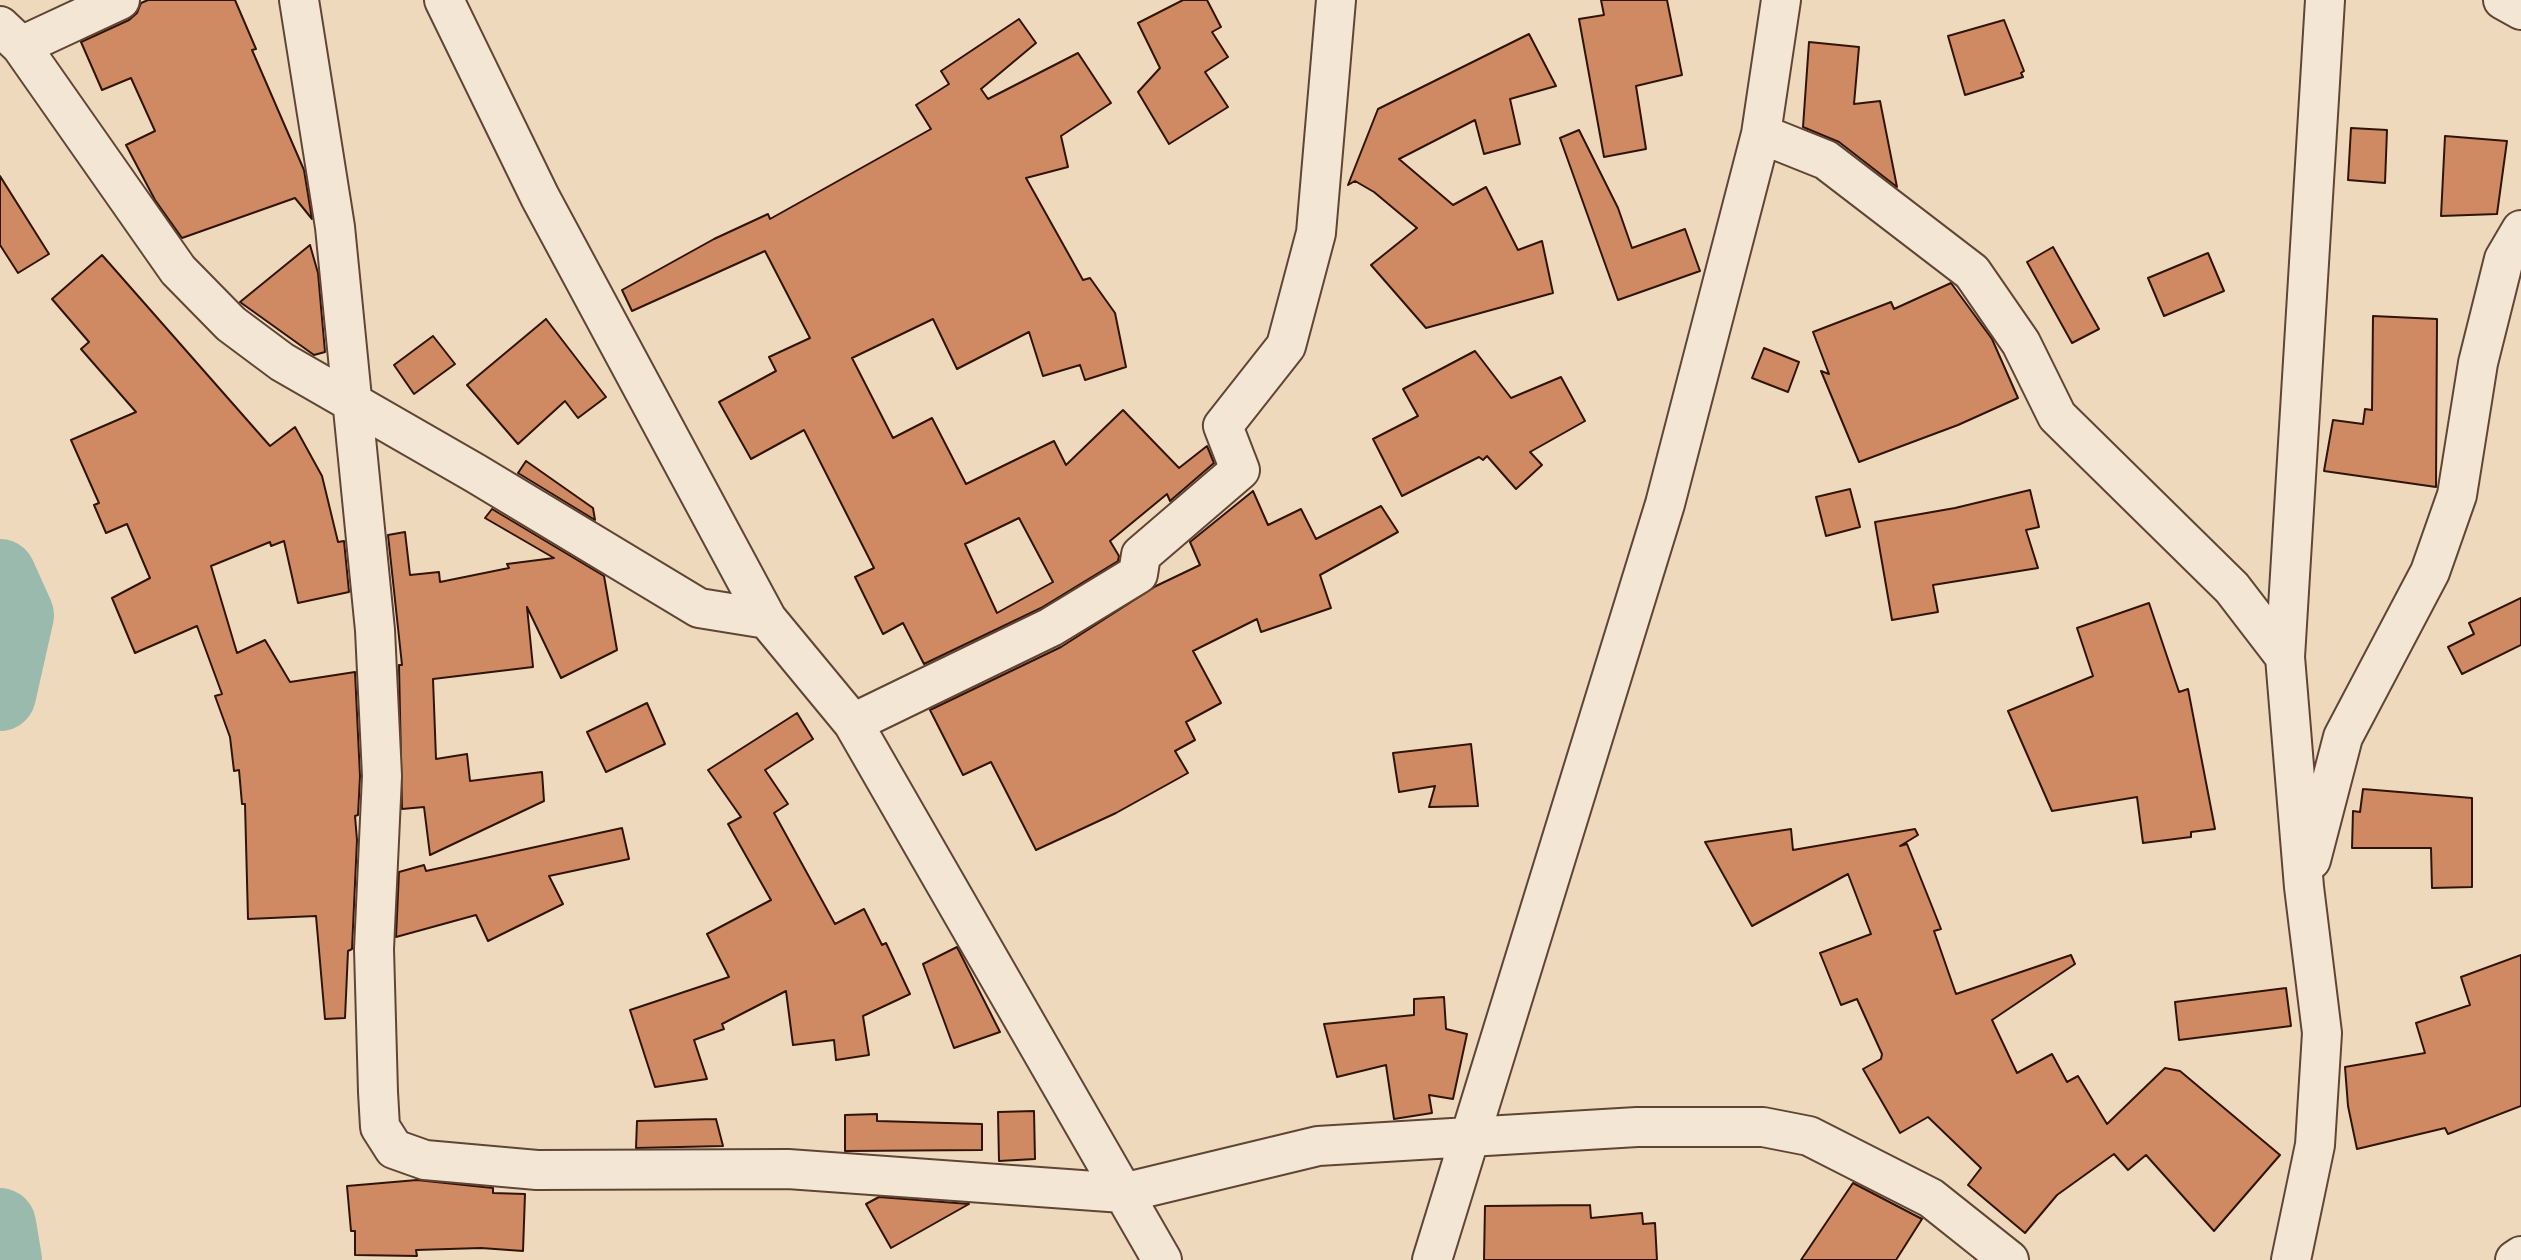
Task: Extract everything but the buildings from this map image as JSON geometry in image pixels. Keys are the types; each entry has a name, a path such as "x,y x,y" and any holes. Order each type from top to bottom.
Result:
{"street":[{"path":"120,0 11,36 178,271 241,331 282,362 353,405 475,473 699,608 767,619"},
{"path":"299,0 335,227 375,630 383,776 374,948 378,1092 380,1127 394,1149 425,1160 537,1170 788,1169 1123,1193 1318,1146 1637,1127 1749,1127 1809,1136 1931,1198 2009,1260"},
{"path":"444,0 540,197 767,619 853,723 1162,1260"},
{"path":"853,723 1051,627 1138,574 1141,555 1240,470 1223,426 1286,346 1316,233 1336,0"},
{"path":"1432,1260 1472,1137 1593,728 1664,504 1761,134 1782,0"},
{"path":"2291,1260 2315,1145 2322,1033 2304,887 2285,657 2325,0"},
{"path":"2503,0 2521,10"},
{"path":"1761,134 1826,160 1972,272 2021,343 2057,416 2232,588 2285,657"},
{"path":"2304,887 2343,737 2430,572 2457,495 2478,363 2504,259 2521,230"},
{"path":"2515,1260 2521,1256"}],"waterway":[{"path":"0,575 18,615 0,695"},
{"path":"0,1224 6,1260"}]}
